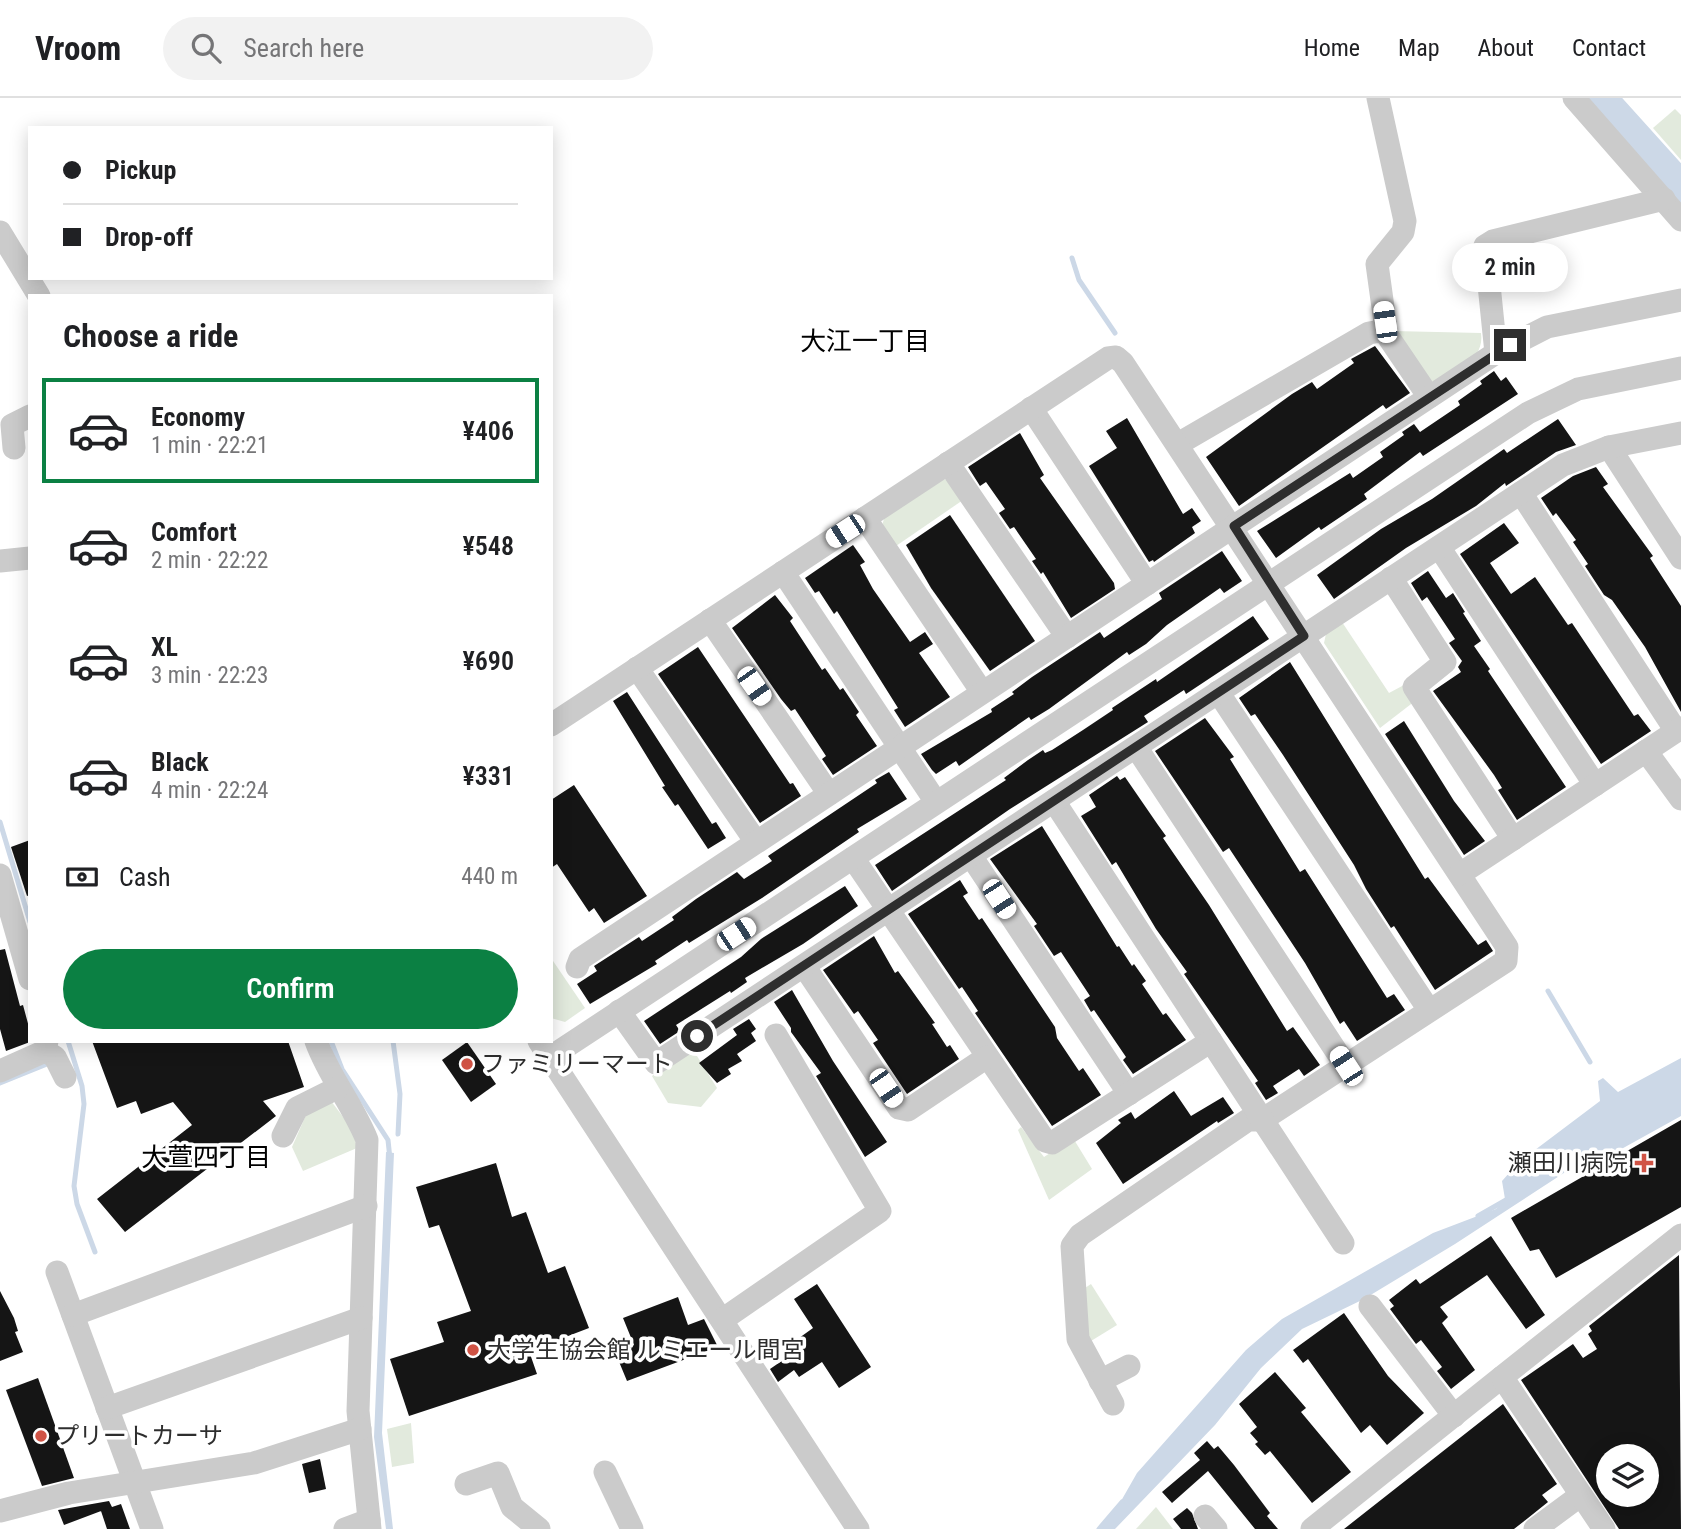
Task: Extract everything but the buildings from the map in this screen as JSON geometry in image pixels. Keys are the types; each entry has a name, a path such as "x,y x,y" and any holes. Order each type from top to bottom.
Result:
{"street":[{"path":"1574,98 1681,220"},
{"path":"1380,99 1405,221 1404,232 1377,264 1385,322 1381,331"},
{"path":"1496,353 1485,246 1493,241 1664,199"},
{"path":"0,234 28,279"},
{"path":"577,967 580,959 1496,353 1547,327 1681,300"},
{"path":"1178,444 1369,333 1381,331 1387,335 1429,397"},
{"path":"553,724 1031,408 1108,358 1116,357 1234,526 1507,947 1506,961 1262,1120 1248,1120 1080,1235 1072,1246 1078,1339 1113,1404"},
{"path":"858,1529 544,1049 619,1011 1528,412 1578,389 1681,368"},
{"path":"1031,408 1147,584"},
{"path":"14,448 12,425 28,417"},
{"path":"619,1011 656,1063 1563,465 1609,447 1681,433"},
{"path":"1609,447 1681,558"},
{"path":"948,463 1067,636"},
{"path":"1460,874 1679,730 1521,493"},
{"path":"865,518 982,692"},
{"path":"1439,547 1595,785"},
{"path":"0,561 28,558"},
{"path":"783,572 936,802"},
{"path":"1391,578 1445,662 1414,687 1513,839"},
{"path":"709,620 829,794"},
{"path":"637,668 756,842"},
{"path":"1218,692 1429,1010"},
{"path":"1136,747 1346,1066"},
{"path":"1646,751 1681,799"},
{"path":"1054,801 1343,1243"},
{"path":"971,856 1129,1094"},
{"path":"852,858 1045,1141 1052,1143 1211,1041"},
{"path":"0,875 28,972"},
{"path":"804,966 899,1108 908,1110 987,1057"},
{"path":"722,1320 880,1211 776,1035"},
{"path":"317,1043 337,1088 360,1122 367,1140 360,1429 369,1524 345,1529"},
{"path":"0,1070 54,1058"},
{"path":"282,1136 297,1108 337,1088"},
{"path":"73,1315 366,1206"},
{"path":"1312,1529 1681,1235"},
{"path":"57,1272 152,1529"},
{"path":"1370,1306 1454,1416"},
{"path":"107,1408 362,1318"},
{"path":"1101,1381 1129,1366"},
{"path":"1502,1377 1604,1529"},
{"path":"0,1511 69,1493 135,1485 254,1463 360,1429"},
{"path":"605,1472 632,1529"},
{"path":"466,1484 498,1473 512,1507 539,1529"},
{"path":"1535,1529 1581,1495"}],"shaded area":[{"path":"1675,109 1681,115 1681,160 1653,128"},
{"path":"1393,331 1481,333 1481,342 1468,363 1436,383 1426,378"},
{"path":"940,478 950,481 963,500 896,546 882,526 885,515"},
{"path":"1342,622 1389,693 1404,685 1415,701 1380,728 1324,643 1326,634"},
{"path":"553,961 585,1008 565,1022 553,1019"},
{"path":"692,1048 717,1088 701,1107 668,1103 652,1076"},
{"path":"331,1101 353,1130 357,1148 303,1171 292,1147 306,1115"},
{"path":"1021,1127 1044,1157 1073,1138 1092,1169 1049,1200 1018,1130"},
{"path":"1091,1284 1117,1325 1091,1341 1087,1334 1085,1288"},
{"path":"411,1423 414,1463 392,1467 387,1429"},
{"path":"1156,1507 1173,1529 1136,1529"}],"water":[{"path":"1681,1058 1681,1116 1616,1152 1593,1154 1455,1244 1364,1299 1302,1329 1261,1368 1215,1425 1115,1529 1100,1529 1113,1515 1137,1473 1246,1350 1282,1319 1433,1233 1496,1209 1505,1199 1502,1181 1519,1162 1600,1101 1598,1081 1603,1078 1618,1092"},
{"path":"386,1152 394,1153 382,1433 393,1529 386,1529 374,1437"}],"waterway":[{"path":"1600,98 1681,188"},
{"path":"1072,258 1079,280 1115,333"},
{"path":"0,822 28,915"},
{"path":"1548,991 1590,1062"},
{"path":"69,1043 82,1086 84,1104 74,1186 77,1204 95,1252"},
{"path":"332,1043 342,1069 388,1140 390,1159"},
{"path":"393,1043 400,1094 398,1134"},
{"path":"0,1083 52,1062"},
{"path":"1478,1216 1506,1200"},
{"path":"1099,1529 1122,1502"}],"place":[{"name":"ファミリーマート","path":"467,1064"},
{"name":"瀬田川病院","path":"1644,1163"},
{"name":"大学生協会館 ルミエール間宮","path":"473,1350"},
{"name":"プリートカーサ","path":"41,1436"}],"district":[{"name":"大江一丁目","path":"865,341"},
{"name":"大萱四丁目","path":"206,1157"}],"route":[{"path":"697,1036 1304,636 1234,526 1510,345"}]}
